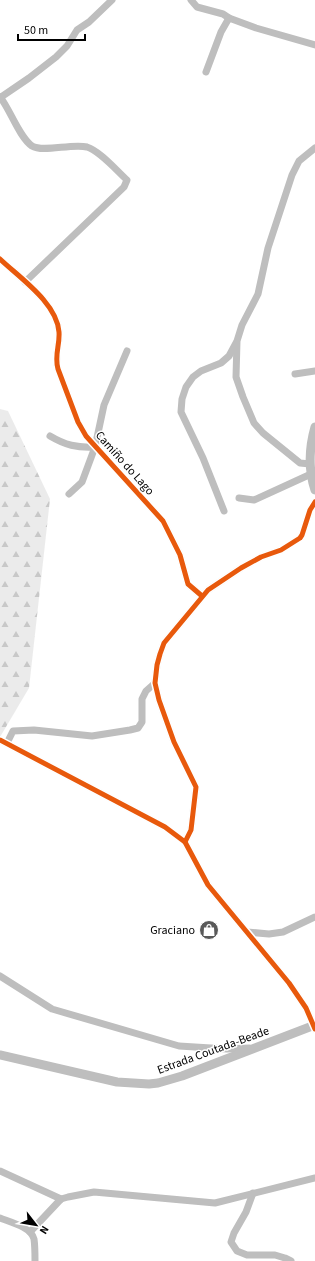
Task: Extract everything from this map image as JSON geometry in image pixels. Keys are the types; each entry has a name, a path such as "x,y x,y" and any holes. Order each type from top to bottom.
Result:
{"street":[{"path":"25,282 124,187 127,180 101,156 89,148 81,146 35,148 30,145 16,126 0,97 29,78 56,57 67,46 77,30 89,22 112,0"},
{"path":"190,0 197,7 224,14 229,18 256,28 315,45"},
{"path":"206,72 221,32 229,18"},
{"path":"224,511 203,458 181,412 182,399 186,387 193,377 201,371 221,363 229,356 237,341 242,325 258,294 268,248 292,175 299,161 315,148"},
{"name":"Camiño do Lago","path":"0,259 44,300 54,316 59,332 56,360 58,369 78,422 95,447 163,521 180,555 188,584 202,596"},
{"path":"237,341 236,377 242,397 254,423 263,433 311,469"},
{"path":"69,494 82,482 95,447 104,405 127,351"},
{"path":"295,374 315,371"},
{"path":"315,427 309,453 315,490"},
{"path":"50,436 61,442 81,447 95,447"},
{"path":"239,498 254,500 311,469"},
{"path":"185,842 191,830 196,787 174,742 158,700 155,683 156,665 164,643 202,596 215,585 261,557 281,550 296,542 302,535 310,510 315,502"},
{"path":"155,683 146,691 142,699 142,722 138,728 92,736 34,730 13,731 3,742 165,827 185,842 208,885 289,983 306,1008 314,1027"},
{"path":"247,932 269,934 283,932 315,917"},
{"path":"0,976 52,1009 179,1046 227,1049 253,1048"},
{"name":"Estrada Coutada-Beade","path":"0,1055 117,1082 149,1084 182,1076 253,1048 314,1027"},
{"path":"0,1171 61,1199"},
{"path":"30,1232 61,1199 94,1192 215,1203 315,1178"},
{"path":"253,1193 246,1212 234,1233 231,1242 237,1251 247,1255 275,1254 291,1261"},
{"path":"0,1218 18,1224 30,1232 34,1237 36,1261"}],"green space":[{"path":"0,409 8,411 50,499 29,688 0,737"}],"cycle path":[{"path":"0,259 27,283 45,301 52,311 57,321 59,332 57,355 58,369 78,422 86,436 163,521 180,555 188,584 202,596"},
{"path":"185,842 191,830 196,787 174,742 159,700 155,683 157,665 164,643 208,590 241,568 261,557 281,550 300,538 310,510 315,502"},
{"path":"0,740 165,827 185,842 208,885 289,983 306,1008 315,1029"}],"place":[{"name":"Graciano","path":"209,930"}]}
